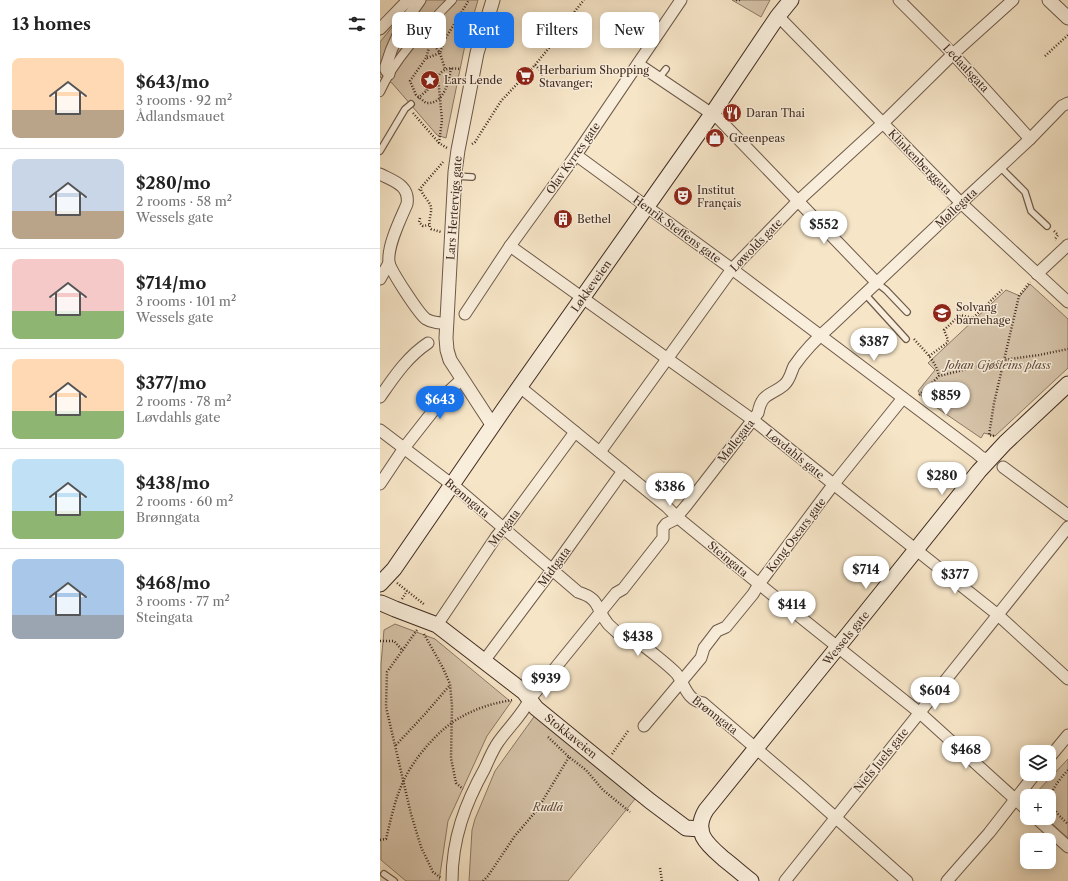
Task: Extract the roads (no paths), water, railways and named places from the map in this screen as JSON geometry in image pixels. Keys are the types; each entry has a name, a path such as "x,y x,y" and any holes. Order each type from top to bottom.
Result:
{"main road":[{"name":"Løkkeveien","path":"380,604 387,589 452,485 492,426 712,114 778,16 791,0"},
{"name":"Wessels gate","path":"701,829 702,819 706,810 989,460 1068,384"},
{"name":"Løkkeveien","path":"380,584 394,578"},
{"name":"Stokkaveien","path":"380,604 439,621 484,661 522,690 523,700 536,708 663,812 686,828 701,829"},
{"path":"701,829 707,844 751,881"}],"street":[{"path":"380,29 408,0"},
{"path":"389,74 386,70 386,66 394,42 407,18 420,0"},
{"path":"380,92 389,74 411,44 452,0"},
{"name":"Lars Hertervigs gate","path":"492,426 448,355 446,324 454,176 472,75 483,29 493,0"},
{"name":"Olav Kyrres gate","path":"465,314 510,246 576,155 638,64 674,17 680,0"},
{"name":"Ledaalsgata","path":"899,0 953,54 1030,139"},
{"name":"Løwolds gate","path":"600,452 732,269 798,201 882,123 953,54 1013,0"},
{"path":"1049,0 1068,18"},
{"name":"Klinkenberggata","path":"778,16 961,203 1068,302"},
{"path":"638,64 721,121 877,283"},
{"name":"Møllegata","path":"448,880 459,830 470,794 498,742 526,708 523,700 616,593 623,589 663,538 663,528 666,524 677,517 753,420 758,413 760,405 768,394 784,385 794,367 816,339 1030,139 1062,106 1068,104"},
{"name":"Henrik Steffens gate","path":"576,155 732,269 981,457 989,460"},
{"path":"380,174 401,185 407,194 407,204 392,241 389,263 380,279"},
{"path":"1037,274 1068,245"},
{"name":"Løvdahls gate","path":"510,246 753,420 998,615 1068,679"},
{"path":"389,263 393,272 421,315 431,321 446,324"},
{"path":"380,397 394,377 416,351 428,343"},
{"path":"380,484 404,448 448,392 462,379"},
{"name":"Steingata","path":"520,387 759,584 920,713 1020,804"},
{"name":"Kong Oscars gate","path":"644,726 700,658 704,648 717,631 726,627 753,594 833,484 903,398"},
{"name":"Brønngata","path":"380,430 452,485 578,592 588,595 595,601 608,624 628,641 636,641 675,673 685,686 686,691 698,702 704,703 907,881"},
{"name":"Murgata","path":"439,621 496,537 576,432"},
{"path":"1003,467 1068,515"},
{"name":"Midtgata","path":"484,661 623,471"},
{"name":"Niels Juels gate","path":"785,881 1068,527"},
{"path":"1056,750 1068,735"},
{"path":"947,881 1031,781"},
{"path":"1044,825 1068,847"}],"lane":[{"path":"659,78 666,69"},
{"path":"380,151 402,114 409,106"},
{"path":"1000,167 1025,192 1031,211 1047,226"},
{"path":"454,176 472,178"},
{"path":"877,283 886,290 907,312"},
{"path":"865,294 906,339"},
{"path":"384,874 394,881"}],"place":[{"name":"Herbarium Shopping Stavanger;","path":"525,76"},
{"name":"Lars Lende","path":"430,80"},
{"name":"Daran Thai","path":"732,113"},
{"name":"Greenpeas","path":"715,138"},
{"name":"Institut Français","path":"683,196"},
{"name":"Bethel","path":"563,219"},
{"name":"Solvang barnehage","path":"942,313"}],"park label":[{"name":"Johan Gjøsteins plass","path":"998,365"},
{"name":"Rudlå","path":"548,807"}]}
